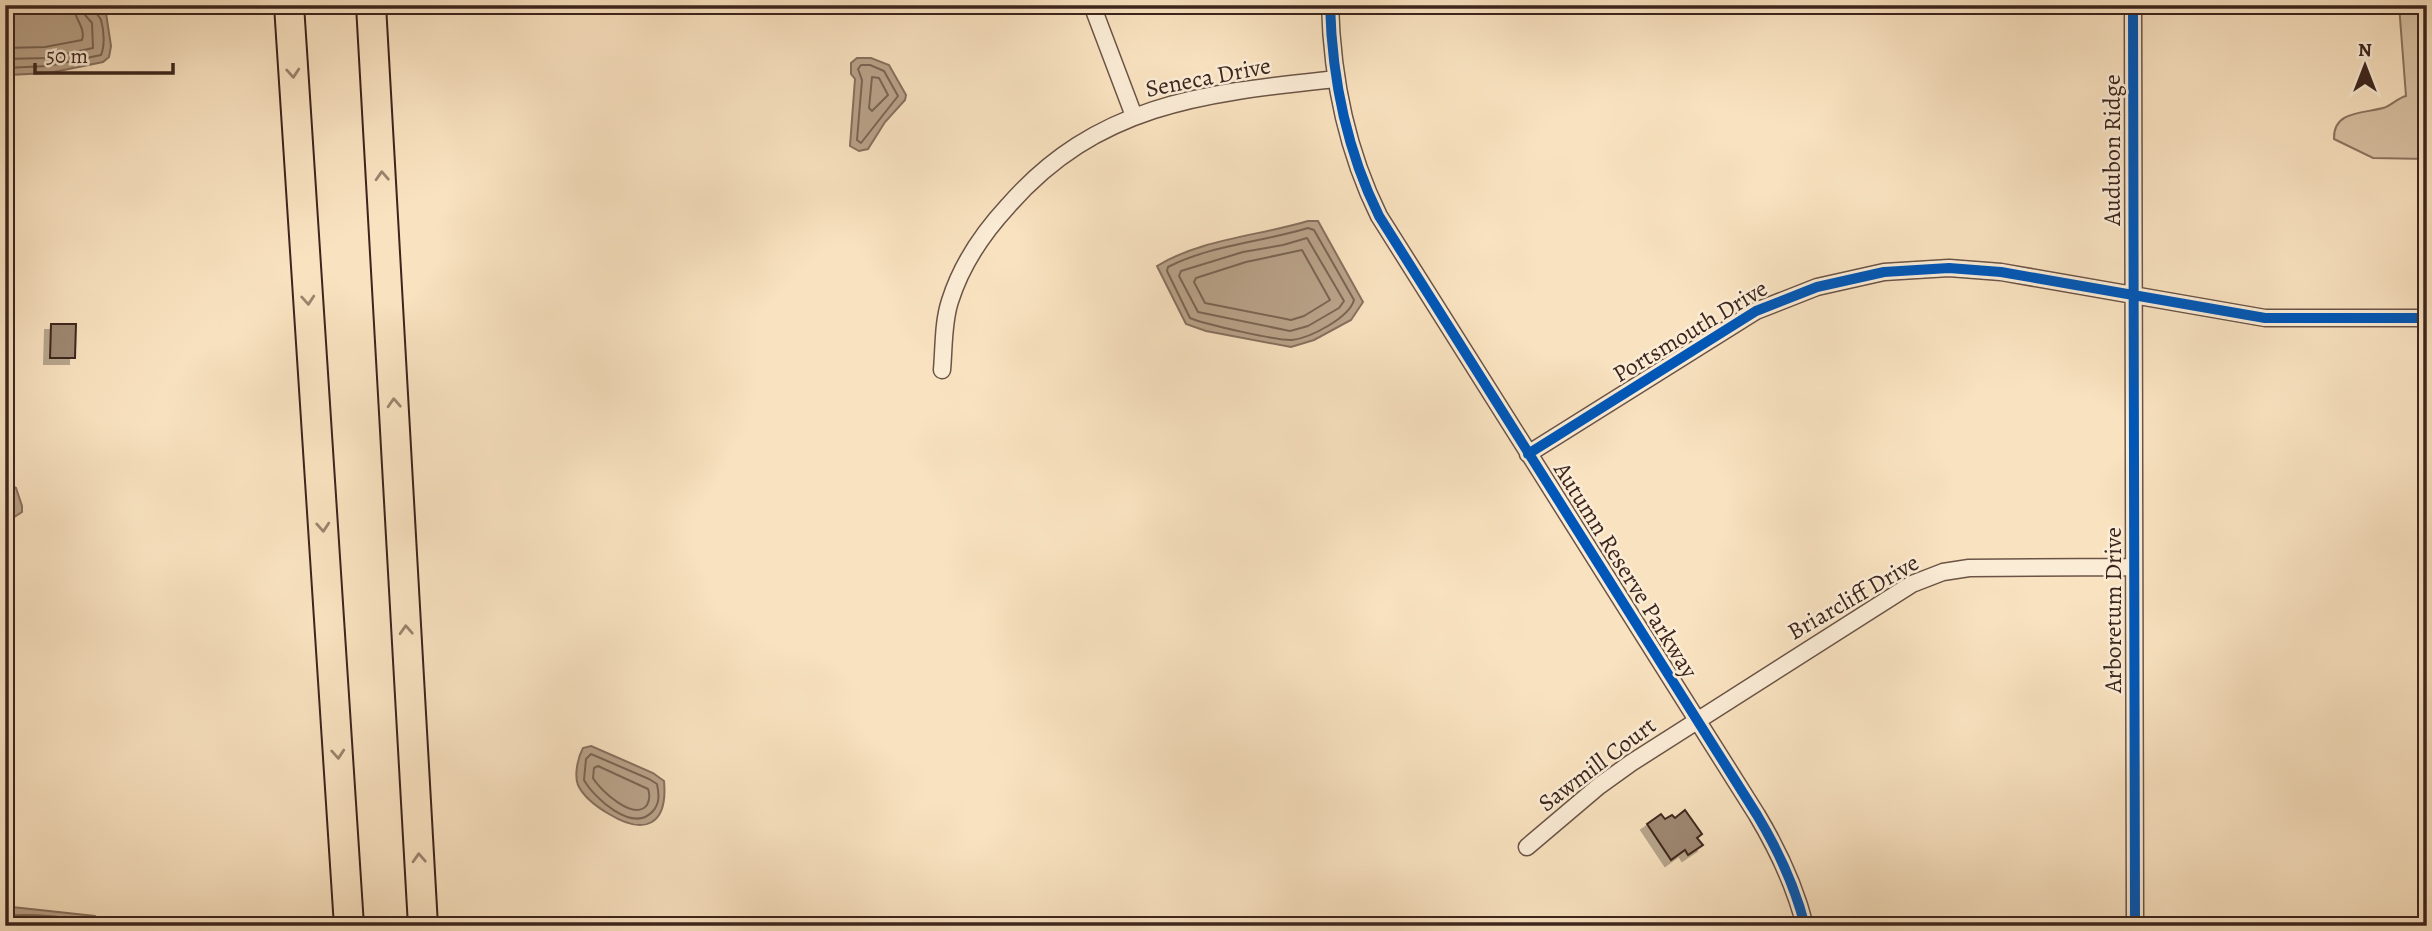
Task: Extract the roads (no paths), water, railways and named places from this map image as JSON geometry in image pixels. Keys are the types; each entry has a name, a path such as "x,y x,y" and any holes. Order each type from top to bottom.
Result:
{"highway":[{"path":"289,5 349,926"},
{"path":"371,5 422,926"}],"street":[{"path":"1092,5 1134,116"},
{"name":"Autumn Reserve Parkway","path":"1330,5 1342,116 1353,155 1379,216 1776,848 1791,881 1805,926"},
{"name":"Audubon Ridge","path":"2133,5 2133,295"},
{"name":"Seneca Drive","path":"942,369 949,302 968,260 998,216 1044,169 1093,135 1160,106 1205,95 1336,79"},
{"name":"Portsmouth Drive","path":"1528,454 1756,311 1833,282 1884,272 1962,268 2012,273 2265,318 2427,318"},
{"name":"Arboretum Drive","path":"2133,295 2135,926"},
{"name":"Briarcliff Drive","path":"1697,720 1899,591 1928,577 1957,569 1986,567 2133,567"},
{"name":"Sawmill Court","path":"1527,847 1608,779 1697,720"}],"water":[{"path":"5,5 96,5 106,13 111,46 109,57 103,62 49,73 8,75 5,73"},
{"path":"857,58 871,58 889,65 906,95 868,149 859,151 850,146 855,79 851,74 851,63"},
{"path":"1308,221 1318,221 1363,302 1351,320 1314,340 1291,347 1206,331 1186,324 1157,266 1211,244"},
{"path":"5,482 16,488 22,512 5,523"},
{"path":"591,746 653,773 664,781 662,808 658,817 643,825 633,824 622,821 591,802 578,785 576,776 583,748"},
{"path":"12,907 95,916 106,926 5,926 5,911"}]}
